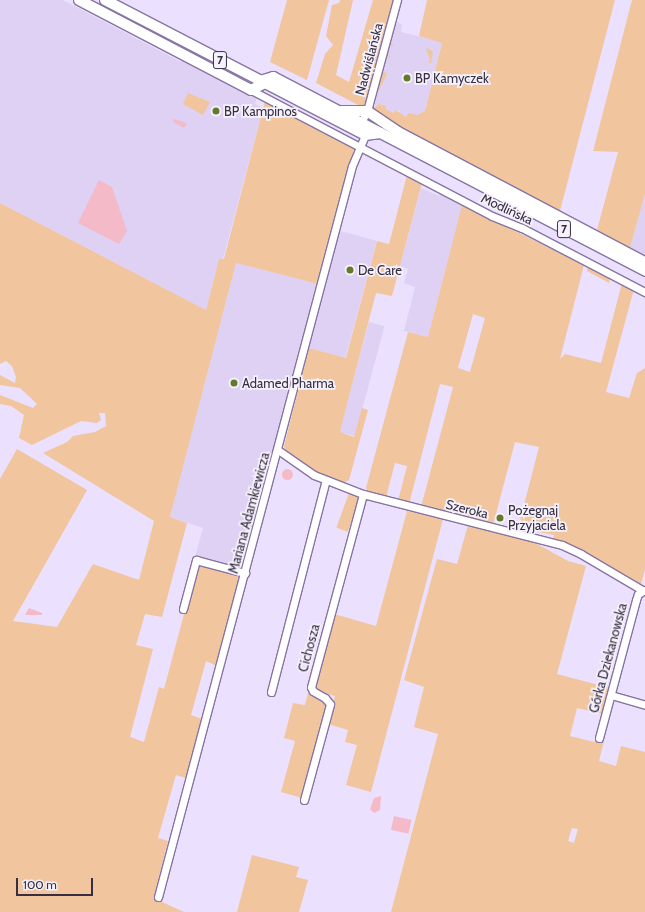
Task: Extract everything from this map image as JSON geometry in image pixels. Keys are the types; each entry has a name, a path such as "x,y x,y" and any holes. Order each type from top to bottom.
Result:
{"highway":[{"path":"79,0 254,91 267,82"},
{"name":"7","path":"105,0 267,82 365,135"},
{"path":"180,39 185,55"},
{"name":"7","path":"267,82 338,111 645,271"},
{"path":"338,111 367,112 398,132 645,262"},
{"path":"365,135 381,133"}],"street":[{"name":"Nadwiślańska","path":"361,123 367,112 397,0"},
{"name":"Modlińska","path":"254,91 645,292"},
{"path":"352,128 361,123"},
{"name":"Mariana Adamkiewicza","path":"158,898 359,146 365,135"},
{"name":"Szeroka","path":"278,450 304,469 326,480 363,494 562,545 581,554 643,590"},
{"path":"271,692 326,480"},
{"name":"Cichosza","path":"304,800 330,704 326,698 313,691 311,687 363,494"},
{"path":"183,609 196,560 245,574"},
{"name":"Górka Dziekanowska","path":"599,738 636,600 643,590"},
{"path":"610,695 645,705"}],"shaded area":[{"path":"0,0 63,0 181,62 182,56 257,97 255,104 263,108 223,259 219,259 206,310 0,203"},
{"path":"287,0 329,0 307,80 270,62"},
{"path":"340,0 353,0 336,75 349,82 373,0 395,0 364,108 316,83 325,54 333,45 326,36 332,5 339,3"},
{"path":"427,0 615,0 560,211 418,139 371,109 379,104 386,106 385,109 394,113 396,110 406,117 409,113 417,115 425,111 442,43 419,36"},
{"path":"632,0 645,0 645,194 630,248 597,230 618,152 593,151"},
{"path":"395,22 402,24 401,32 442,42 425,111 417,115 406,117 399,114 400,111 396,110 394,113 384,109 385,106 379,104 374,106"},
{"path":"390,42 394,46 389,46 388,55 391,58 387,57 383,71 387,74 378,92 376,90 387,46"},
{"path":"426,47 433,52 431,63 427,62 430,61"},
{"path":"188,93 210,102 203,115 183,104"},
{"path":"265,101 354,149 318,284 236,263 170,517 187,523 162,617 145,614 136,645 153,649 130,737 144,742 159,687 164,689 196,569 206,565 239,577 217,666 206,661 191,715 202,719 186,778 176,775 158,838 168,841 155,893 162,902 184,912 0,912 0,479 17,449 87,490 13,621 57,627 93,564 139,580 154,521 43,453 67,442 73,436 95,432 106,426 105,413 99,413 101,420 97,423 81,421 32,445 19,438 24,415 11,406 0,404 0,395 33,408 37,404 20,388 0,385 0,375 15,383 16,377 12,366 6,361 0,364 0,203 206,310 219,259 224,259"},
{"path":"174,119 186,123 186,126 184,128 173,122"},
{"path":"407,175 422,183 392,296 376,293 340,432 354,437 362,408 368,410 349,480 343,483 315,472 285,451 284,446 309,348 346,358 377,241 389,244"},
{"path":"99,180 112,187 127,231 119,244 78,223"},
{"path":"421,188 439,196 440,193 462,205 428,337 404,331 415,287 404,283 408,269 400,266"},
{"path":"645,194 645,256 630,248"},
{"path":"462,205 584,265 560,359 565,354 601,363 622,283 634,289 606,392 629,398 637,373 645,368 645,569 641,584 581,549 553,539 554,535 518,528 539,447 515,442 493,525 421,507 453,387 440,384 409,504 398,501 407,466 395,463 386,497 369,492 366,488 408,332 428,337","holes":["473,314 485,318 470,372 458,368"]},
{"name":"De Care","path":"340,231 377,241 345,358 309,348"},
{"name":"Adamed Pharma","path":"236,263 318,284 244,567 239,569 195,557 203,528 170,517"},
{"path":"588,266 610,277 609,283 587,271"},
{"path":"369,322 384,326 355,436 339,432"},
{"path":"287,468 291,470 293,474 291,478 287,480 283,478 281,474 283,470"},
{"path":"349,493 360,497 348,532 336,528"},
{"path":"407,511 443,519 371,792 346,785 357,745 345,742 348,730 328,724 335,696 317,691 314,686 334,614 376,626"},
{"path":"468,525 530,540 568,561 586,566 557,674 610,688 603,714 577,708 570,736 594,742 604,741 599,761 616,766 621,746 645,752 645,912 391,912 438,734 414,727 424,687 404,680 437,559 457,564","holes":["572,828 578,829 574,843 568,841"]},
{"path":"29,608 42,613 42,615 25,615"},
{"path":"308,693 325,698 328,703 302,798 281,792 295,741 284,738 293,703 305,705"},
{"path":"381,796 380,810 374,813 370,809 374,798"},
{"path":"394,816 412,820 408,834 391,830"},
{"path":"252,855 299,867 296,877 308,880 299,912 237,912"}],"place":[{"name":"BP Kamyczek","path":"407,78"},
{"name":"BP Kampinos","path":"216,111"},
{"name":"De Care","path":"350,270"},
{"name":"Adamed Pharma","path":"234,383"},
{"name":"Pożegnaj Przyjaciela","path":"500,518"}]}
